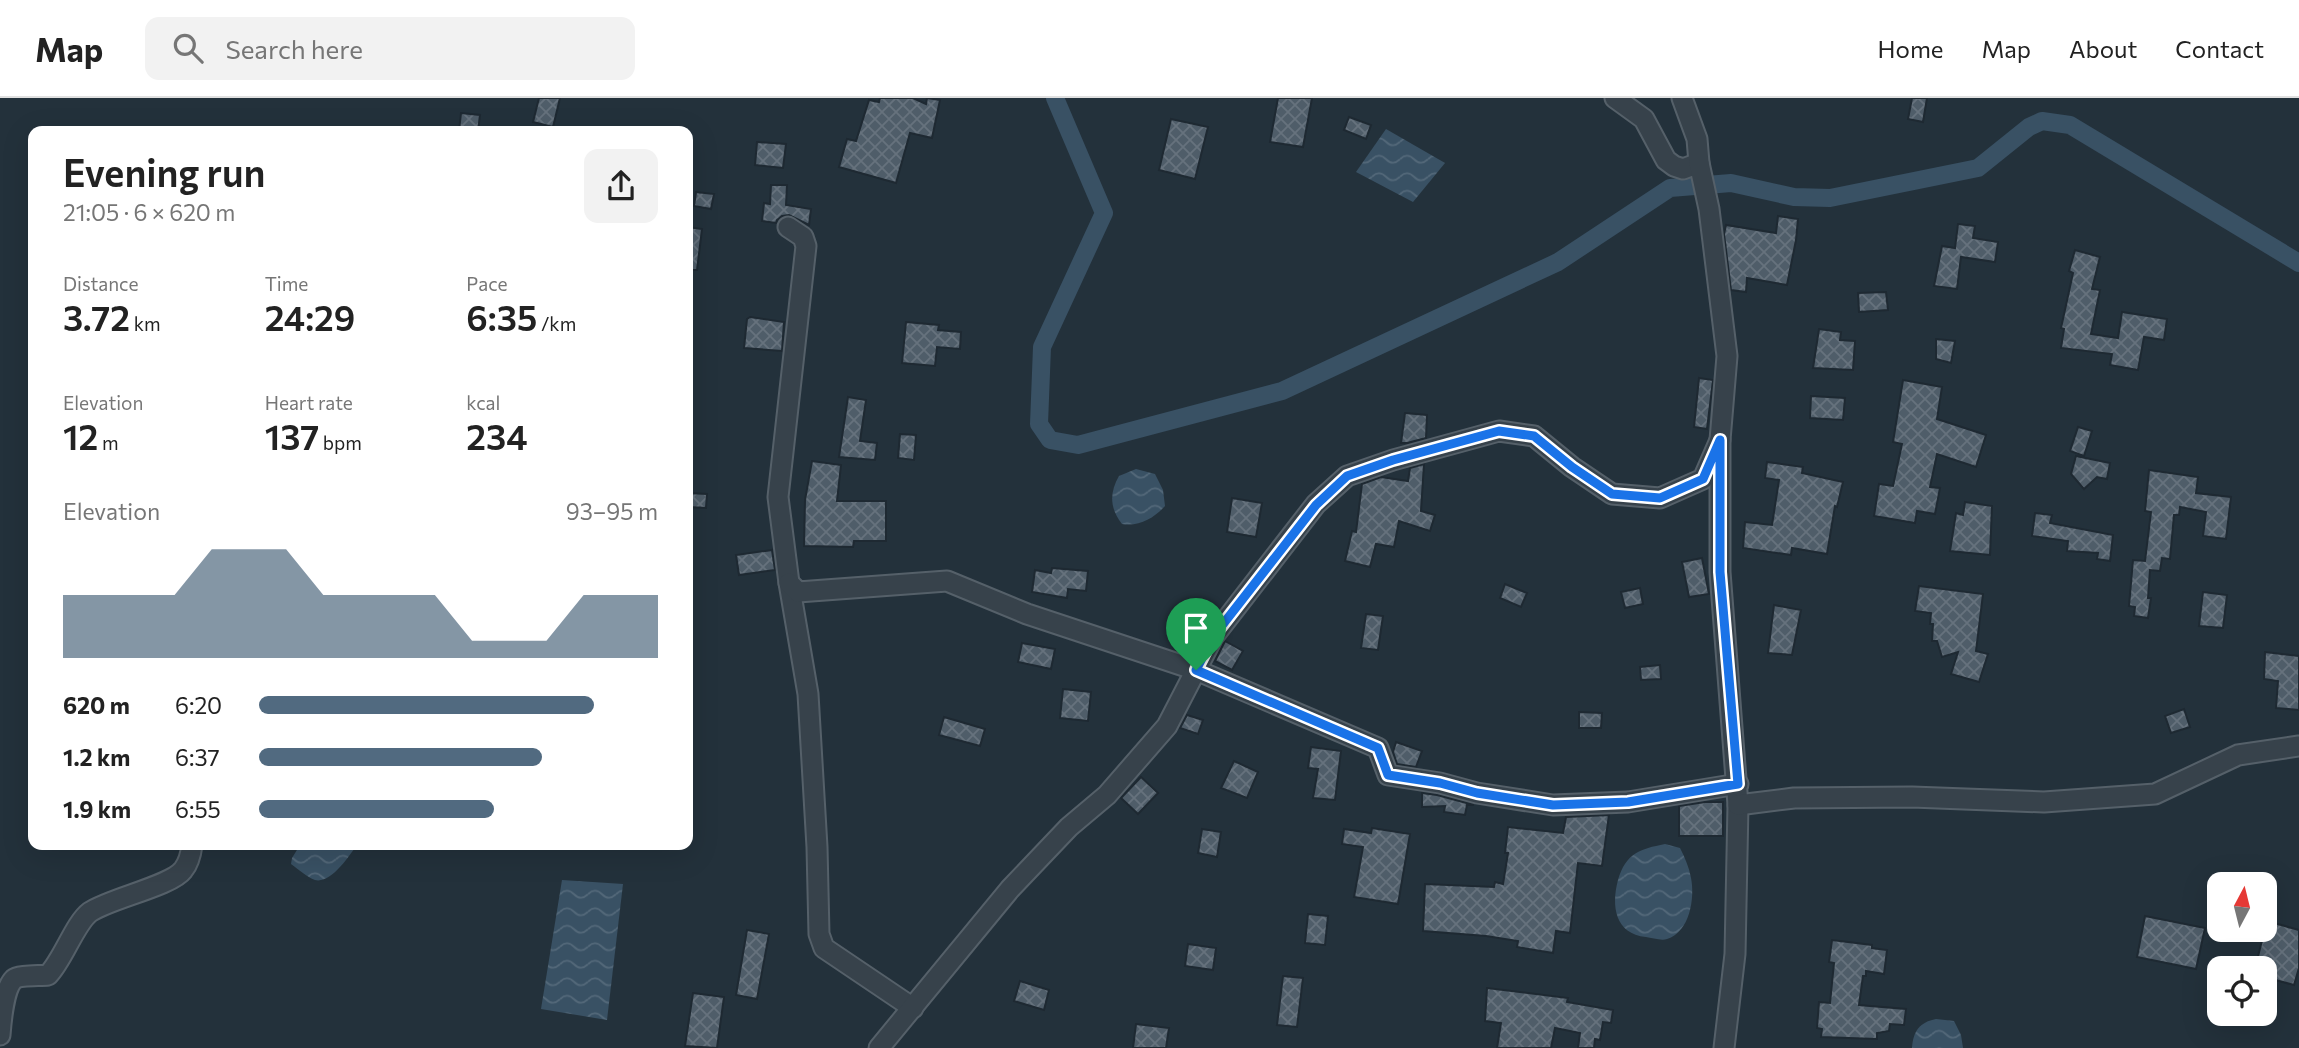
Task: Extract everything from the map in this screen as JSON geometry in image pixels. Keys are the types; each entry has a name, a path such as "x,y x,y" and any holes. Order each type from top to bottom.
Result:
{"street":[{"path":"1615,98 1644,119 1666,160 1683,169 1699,163"},
{"path":"1682,98 1697,139 1709,209 1727,356 1720,440 1720,572 1738,805 1735,954 1724,1048"},
{"path":"788,227 803,237 806,246 778,497 808,694 819,934 824,948 913,1008"},
{"path":"879,1048 1010,889 1069,827 1107,795 1167,726 1213,637 1316,505 1347,476 1393,460 1499,431 1534,436 1572,467 1612,494 1660,498 1703,479 1720,440"},
{"path":"789,583 798,592 947,581 1027,614 1196,670 1378,748 1388,775 1553,805 1628,802 1738,784"},
{"path":"1738,805 1794,798 1912,797 2044,802 2155,794 2238,755 2299,746"},
{"path":"0,1035 7,991 13,979 18,976 48,975 56,967 88,913 121,897 166,881 182,871 190,850"}],"water":[{"path":"1386,129 1445,163 1413,202 1356,172"},
{"path":"1136,469 1155,474 1163,490 1165,506 1146,521 1122,524 1113,507 1114,489 1119,476"},
{"path":"1665,844 1680,848 1690,874 1692,895 1686,922 1675,935 1662,940 1636,935 1622,925 1615,899 1621,871 1630,858 1641,850"},
{"path":"297,850 353,850 333,874 321,880 312,879 291,864"},
{"path":"562,880 623,884 607,1020 541,1009"},
{"path":"1936,1019 1954,1021 1961,1035 1963,1048 1912,1048 1918,1028"}],"building":[{"path":"539,98 560,98 553,126 533,122"},
{"path":"880,98 913,98 926,104 927,98 940,100 932,138 910,133 896,183 839,167 847,139 856,141 869,100 879,102"},
{"path":"1278,98 1312,98 1303,147 1270,142"},
{"path":"1912,98 1927,98 1923,122 1908,119"},
{"path":"461,113 480,115 479,126 460,126"},
{"path":"1349,117 1371,125 1366,139 1344,130"},
{"path":"1171,119 1208,127 1195,179 1159,170"},
{"path":"757,142 786,144 783,168 755,165"},
{"path":"771,185 787,185 786,205 811,209 809,225 789,215 782,216 776,223 762,221 764,203 770,204"},
{"path":"696,192 714,194 711,209 694,206"},
{"path":"1778,216 1798,219 1787,285 1747,278 1746,292 1731,290 1724,234 1726,225 1776,233"},
{"path":"1958,224 1975,226 1973,238 1998,242 1995,262 1961,257 1957,289 1934,286 1942,246 1955,248"},
{"path":"693,228 702,229 697,270 693,270"},
{"path":"2075,250 2100,257 2092,289 2100,290 2091,334 2118,338 2122,312 2167,319 2164,340 2144,337 2138,370 2110,365 2112,354 2061,348 2064,329 2061,328 2073,273 2069,271"},
{"path":"1886,292 1888,310 1859,312 1858,293"},
{"path":"750,317 784,322 782,351 744,348 747,319"},
{"path":"906,322 939,325 938,330 961,332 960,349 937,347 935,366 902,363"},
{"path":"1819,329 1841,332 1840,340 1855,341 1853,370 1813,368"},
{"path":"1936,339 1955,341 1951,363 1936,359"},
{"path":"1699,378 1713,380 1707,429 1694,427"},
{"path":"1903,380 1942,387 1937,419 1986,435 1976,467 1937,454 1930,487 1940,488 1935,514 1917,511 1915,523 1874,516 1879,484 1893,486 1902,444 1893,442"},
{"path":"1811,396 1845,398 1843,420 1810,418"},
{"path":"848,397 866,400 860,441 877,443 875,460 839,457"},
{"path":"1405,413 1427,415 1426,438 1401,443"},
{"path":"2078,427 2092,431 2084,456 2070,451"},
{"path":"900,434 916,435 914,460 898,458"},
{"path":"2076,456 2110,463 2107,479 2097,477 2084,489 2071,474"},
{"path":"812,461 841,465 837,501 886,501 886,541 854,541 853,547 804,546 805,500"},
{"path":"1767,462 1803,467 1802,473 1843,482 1837,507 1835,506 1827,554 1792,548 1791,555 1743,548 1745,522 1772,525 1779,480 1765,478"},
{"path":"1424,464 1421,511 1435,515 1430,531 1399,521 1394,547 1376,544 1370,567 1345,561 1352,531 1356,532 1362,484 1381,477 1408,481 1410,468"},
{"path":"2149,470 2198,477 2196,493 2231,497 2226,539 2203,536 2206,512 2180,507 2179,515 2174,515 2170,559 2162,558 2160,571 2150,570 2148,598 2151,598 2148,618 2134,616 2135,607 2129,606 2133,560 2145,561 2151,512 2145,511"},
{"path":"693,493 707,494 706,508 693,507"},
{"path":"1232,498 1262,503 1256,537 1227,532"},
{"path":"1965,502 1992,506 1990,555 1950,551 1956,513 1963,515"},
{"path":"2035,513 2052,515 2050,523 2113,535 2110,561 2097,559 2098,553 2067,551 2068,541 2032,536"},
{"path":"772,550 775,570 739,575 736,555"},
{"path":"1702,558 1709,594 1689,597 1682,562"},
{"path":"1052,568 1088,571 1086,591 1068,589 1067,598 1032,592 1035,570 1051,573"},
{"path":"1505,584 1527,593 1521,607 1500,598"},
{"path":"1919,586 1983,594 1976,651 1988,654 1979,682 1951,674 1958,652 1942,657 1937,641 1932,641 1931,613 1915,611"},
{"path":"1640,588 1643,604 1625,608 1621,592"},
{"path":"2203,592 2227,595 2223,628 2199,626"},
{"path":"1774,605 1801,610 1792,655 1768,653"},
{"path":"1366,614 1383,616 1378,650 1361,648"},
{"path":"1225,641 1243,651 1232,670 1215,661"},
{"path":"1022,643 1055,649 1051,669 1018,662"},
{"path":"2265,652 2299,656 2299,710 2276,708 2278,681 2264,679"},
{"path":"1660,665 1661,679 1641,680 1640,667"},
{"path":"1063,689 1091,692 1088,721 1060,718"},
{"path":"2184,709 2190,727 2171,733 2165,716"},
{"path":"1579,712 1602,713 1601,728 1579,728"},
{"path":"1187,715 1203,720 1198,734 1180,728"},
{"path":"944,717 985,729 980,746 939,735"},
{"path":"1396,742 1422,751 1416,767 1397,764 1393,752"},
{"path":"1311,747 1341,751 1335,800 1313,798 1318,769 1308,768"},
{"path":"1234,761 1258,772 1247,798 1221,788"},
{"path":"1141,777 1158,793 1138,814 1121,798"},
{"path":"1422,793 1474,805 1467,805 1465,815 1444,812 1445,806 1422,807"},
{"path":"1723,802 1723,836 1679,836 1679,806"},
{"path":"1609,815 1602,866 1578,863 1570,933 1556,931 1553,953 1517,947 1518,941 1423,931 1425,884 1494,887 1495,882 1503,884 1508,853 1505,853 1508,827 1563,833 1566,817"},
{"path":"1372,828 1410,834 1398,904 1354,897 1363,847 1342,844 1344,829 1371,833"},
{"path":"1202,829 1221,832 1217,857 1198,853"},
{"path":"1308,914 1328,916 1325,945 1305,943"},
{"path":"2145,916 2205,928 2196,969 2137,957"},
{"path":"2277,924 2299,930 2299,968 2294,985 2277,980 2277,956 2258,956 2262,942 2277,942"},
{"path":"747,930 769,934 757,999 736,995"},
{"path":"1832,940 1872,945 1872,948 1887,950 1884,974 1866,971 1866,976 1863,976 1859,1005 1906,1009 1904,1025 1890,1024 1889,1031 1877,1033 1877,1039 1821,1037 1822,1029 1817,1028 1819,1002 1830,1003 1834,963 1829,962"},
{"path":"1188,944 1216,948 1213,970 1185,966"},
{"path":"1283,976 1303,978 1297,1027 1277,1025"},
{"path":"1020,981 1049,990 1044,1010 1014,1001"},
{"path":"1487,988 1568,998 1567,1002 1613,1010 1611,1023 1603,1022 1600,1040 1595,1039 1594,1048 1578,1048 1580,1033 1555,1028 1551,1048 1497,1048 1501,1023 1485,1021"},
{"path":"693,993 724,997 717,1048 685,1046"},
{"path":"1136,1024 1169,1028 1166,1048 1133,1048"}],"waterway":[{"path":"1055,98 1104,213 1042,347 1039,424 1050,440 1078,445 1282,391 1558,262 1670,188 1731,183 1794,197 1830,198 1978,168 2029,127 2042,121 2070,125 2299,263"}],"route":[{"path":"1499,431 1534,436 1572,467 1612,494 1660,498 1703,479 1720,440 1720,572 1738,784 1628,802 1553,805 1388,775 1378,748 1196,670 1213,637 1316,505 1347,476 1393,460 1499,431"}]}
